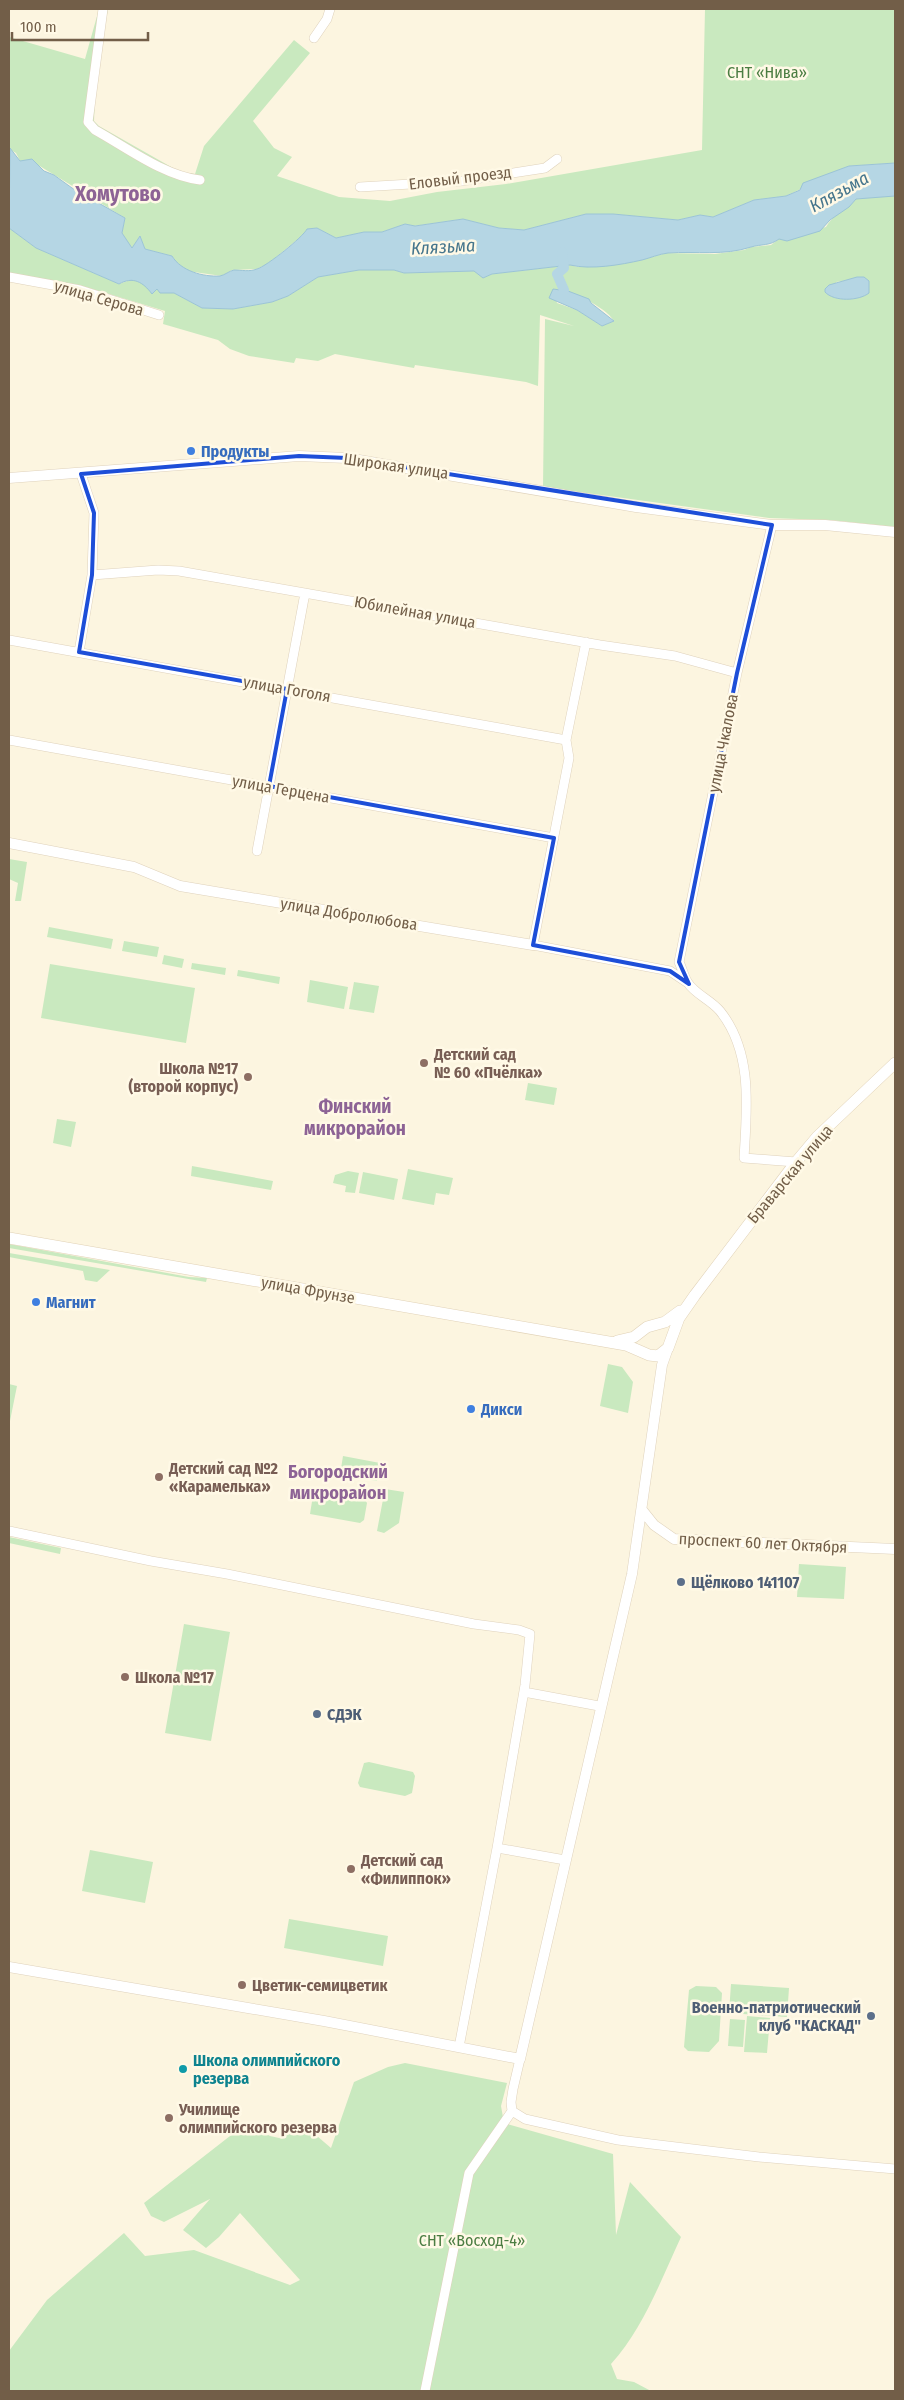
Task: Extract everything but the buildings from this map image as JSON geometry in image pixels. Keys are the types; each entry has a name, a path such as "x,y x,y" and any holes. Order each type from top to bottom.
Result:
{"main road":[{"name":"Браварская улица","path":"695,1295 817,1137 895,1063"},
{"name":"улица Фрунзе","path":"9,1238 626,1345 647,1354"},
{"path":"608,1342 627,1340 641,1333 647,1327 672,1318 695,1295"},
{"path":"641,1333 640,1346 647,1354 662,1354 669,1344 679,1318 695,1295"},
{"path":"656,1325 664,1328 669,1344"}],"street":[{"path":"103,9 88,122 95,130 167,171 185,179 200,180"},
{"path":"314,38 327,19 330,9"},
{"name":"Еловый проезд","path":"360,187 462,181 545,168 557,159"},
{"name":"улица Серова","path":"9,277 80,290 159,315"},
{"name":"Широкая улица","path":"9,478 299,456 347,458 636,507 776,525 825,525 895,532"},
{"path":"79,652 92,575 94,513 81,474"},
{"name":"улица Чкалова","path":"689,984 679,962 737,673 776,525"},
{"name":"Юбилейная улица","path":"92,575 158,570 179,571 674,656 737,673"},
{"path":"258,851 305,593"},
{"name":"улица Гоголя","path":"9,640 566,740"},
{"path":"533,945 569,758 566,740 586,642"},
{"name":"улица Герцена","path":"9,740 554,838"},
{"name":"улица Добролюбова","path":"9,843 134,867 180,886 533,945 670,971 689,984 718,1009 732,1028 742,1058 748,1093 744,1158 796,1162"},
{"path":"425,2391 469,2173 512,2111 513,2089 632,1574 661,1375 669,1344"},
{"path":"647,1354 657,1365 661,1375"},
{"name":"проспект 60 лет Октября","path":"642,1510 654,1526 674,1539 736,1544 895,1549"},
{"path":"9,1531 151,1561 474,1624 528,1632 530,1637 524,1692 497,1848 458,2047"},
{"path":"524,1692 600,1706"},
{"path":"497,1848 565,1860"},
{"path":"9,1967 324,2021 520,2059"},
{"path":"512,2111 525,2119 618,2140 766,2158 895,2169"}],"highlighted area":[{"path":"299,456 347,458 772,525 737,673 679,962 689,984 670,971 533,945 554,838 269,786 287,689 79,652 92,575 94,513 81,474"}],"green space":[{"name":"СНТ «Нива»","path":"99,9 108,9 96,72 94,121 99,126 180,172 195,174 204,146 294,40 310,53 253,121 274,148 292,157 277,176 339,197 390,201 437,192 506,184 702,150 705,9 895,9 895,163 849,166 786,196 754,200 713,217 700,215 678,220 613,214 586,214 524,230 499,228 463,219 414,226 405,224 382,232 364,232 336,238 317,228 308,229 269,263 257,269 232,270 222,276 187,271 172,256 145,249 140,236 132,248 122,233 125,218 38,165 20,161 16,153 9,149 9,37 85,59"},
{"path":"895,196 895,527 830,520 769,518 543,487 545,319 574,326 540,315 538,386 526,382 415,365 414,368 335,354 318,361 296,358 294,363 249,356 230,349 218,340 163,324 165,311 79,285 9,273 9,228 36,248 119,284 133,279 158,289 160,293 174,293 202,308 233,309 272,302 288,296 318,277 359,270 394,270 404,273 475,271 483,278 492,274 570,265 578,267 641,260 666,253 715,254 744,250 751,247 771,245 779,239 826,227 832,219 856,199","holes":["849,280 854,299 835,298 836,282","553,289 568,292 586,300 603,310 614,321 602,326 577,310 557,303"]},
{"path":"9,859 27,862 21,901 15,901 18,883 9,879"},
{"path":"49,927 113,939 111,949 47,937"},
{"path":"124,941 159,947 157,957 122,951"},
{"path":"164,955 184,959 182,968 162,964"},
{"path":"192,963 226,968 225,975 191,969"},
{"path":"50,964 195,988 186,1043 41,1018"},
{"path":"238,970 280,977 279,984 237,976"},
{"path":"310,980 348,987 344,1009 307,1002"},
{"path":"354,982 379,986 374,1013 349,1009"},
{"path":"528,1083 557,1088 554,1105 525,1100"},
{"path":"57,1119 76,1122 71,1147 53,1143"},
{"path":"192,1166 273,1181 271,1190 191,1176"},
{"path":"408,1169 453,1178 449,1195 436,1193 434,1205 402,1199"},
{"path":"348,1171 359,1173 355,1193 345,1192 346,1186 333,1183 335,1175"},
{"path":"363,1172 398,1179 394,1200 359,1193"},
{"path":"9,1244 189,1277 207,1278 206,1282 9,1248"},
{"path":"9,1253 110,1270 97,1282 85,1280 83,1271 9,1257"},
{"path":"608,1364 622,1367 633,1382 628,1413 600,1406"},
{"path":"9,1384 17,1386 9,1426"},
{"path":"343,1456 380,1463 377,1481 340,1475"},
{"path":"314,1489 364,1498 367,1503 364,1520 360,1523 310,1514"},
{"path":"385,1489 404,1492 399,1523 384,1533 377,1531"},
{"path":"9,1537 61,1548 60,1554 9,1543"},
{"path":"799,1564 846,1567 844,1599 797,1597"},
{"path":"184,1624 230,1632 211,1741 165,1733"},
{"path":"369,1762 413,1772 415,1776 412,1793 405,1796 360,1787 358,1783 364,1763"},
{"path":"90,1850 153,1862 145,1903 82,1891"},
{"path":"289,1919 388,1936 383,1966 284,1948"},
{"path":"731,1984 789,1988 787,2017 729,2013"},
{"path":"696,1986 716,1987 722,1993 719,2041 709,2052 688,2051 684,2047 689,1990"},
{"path":"747,2016 770,2018 767,2053 744,2052"},
{"path":"730,2019 745,2020 743,2047 728,2046"},
{"name":"СНТ «Восход-4»","path":"405,2063 507,2083 501,2106 504,2123 613,2154 616,2235 630,2182 681,2237 642,2320 611,2364 617,2379 634,2382 651,2391 9,2391 9,2351 47,2300 124,2233 145,2256 194,2250 290,2285 300,2280 240,2213 219,2237 206,2248 183,2230 210,2199 164,2222 151,2216 144,2203 239,2129 257,2129 270,2136 279,2138 297,2131 317,2136 331,2148 354,2082 388,2067"}],"water":[{"name":"Клязьма","path":"10,148 20,161 32,159 44,171 54,175 72,188 125,218 122,233 132,248 140,236 145,249 172,256 181,266 193,272 213,276 220,276 234,270 251,270 262,267 292,244 307,229 317,228 336,238 364,232 382,232 405,224 415,226 463,219 499,228 524,230 586,214 613,214 678,220 700,215 713,217 754,200 786,196 800,190 803,183 849,166 895,163 895,196 856,199 849,207 830,220 820,231 787,241 779,239 769,244 741,250 710,253 668,253 615,265 587,267 570,265 492,274 483,278 474,271 404,273 394,270 359,270 318,277 288,296 272,302 233,309 202,308 174,293 160,293 157,289 152,294 141,283 133,280 119,284 36,248 9,228"},
{"path":"857,277 864,277 869,281 869,293 865,296 853,299 840,299 834,298 825,292 829,285"},
{"path":"553,289 568,291 589,299 591,303 614,321 602,326 577,310 549,298"}],"waterway":[{"path":"562,252 564,268 557,274 564,290"}],"place":[{"name":"Продукты","path":"191,451"},
{"name":"Детский сад № 60 «Пчёлка»","path":"424,1063"},
{"name":"Школа №17 (второй корпус)","path":"248,1077"},
{"name":"Магнит","path":"36,1302"},
{"name":"Дикси","path":"471,1409"},
{"name":"Детский сад №2 «Карамелька»","path":"159,1477"},
{"name":"Щёлково 141107","path":"681,1582"},
{"name":"Школа №17","path":"125,1677"},
{"name":"СДЭК","path":"317,1714"},
{"name":"Детский сад «Филиппок»","path":"351,1869"},
{"name":"Цветик-семицветик","path":"242,1985"},
{"name":"Военно-патриотический клуб \"КАСКАД\"","path":"871,2016"},
{"name":"Школа олимпийского резерва","path":"183,2069"},
{"name":"Училище олимпийского резерва","path":"169,2118"}],"district":[{"name":"Хомутово","path":"118,194"},
{"name":"Финский микрорайон","path":"355,1117"},
{"name":"Богородский микрорайон","path":"338,1482"}]}
